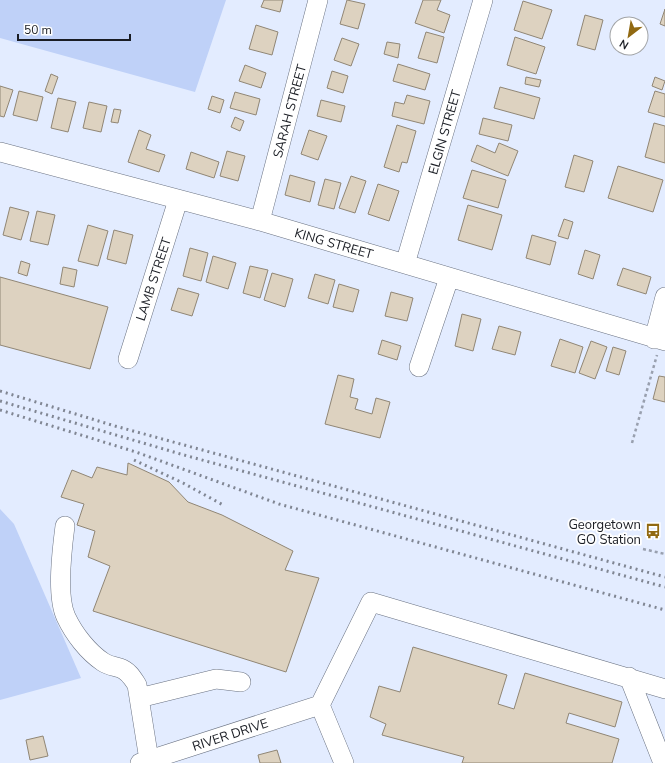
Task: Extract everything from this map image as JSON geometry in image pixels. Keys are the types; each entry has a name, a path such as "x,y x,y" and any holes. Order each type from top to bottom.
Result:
{"street":[{"name":"SARAH STREET","path":"260,221 318,0"},
{"name":"ELGIN STREET","path":"405,264 483,0"},
{"name":"KING STREET","path":"0,152 260,221 660,340"},
{"name":"LAMB STREET","path":"128,359 178,200"},
{"path":"419,367 449,278"},
{"path":"660,340 665,297"},
{"path":"65,526 61,551 61,594 66,616 78,636 90,650 103,662 112,667 122,669 131,675 138,685 144,761"},
{"path":"344,763 320,705 372,602 629,677 665,689"},
{"path":"629,677 663,763"},
{"path":"140,698 216,679 241,682"},
{"name":"RIVER DRIVE","path":"144,761 320,705"}],"path":[{"path":"632,443 660,340"},
{"path":"643,549 665,554"}],"shaded area":[{"path":"0,0 226,0 195,92 0,38"},
{"path":"0,509 14,524 81,678 0,700"}],"building":[{"path":"264,0 283,0 280,12 261,7"},
{"path":"347,0 365,4 358,29 340,24"},
{"path":"423,0 441,0 437,10 450,15 444,33 415,23"},
{"path":"523,1 552,10 542,39 514,30"},
{"path":"665,9 665,26 660,24"},
{"path":"585,15 603,20 595,50 577,45"},
{"path":"256,25 278,32 272,55 249,49"},
{"path":"426,32 444,37 437,63 418,58"},
{"path":"515,37 545,47 536,74 507,65"},
{"path":"342,38 359,44 351,66 334,60"},
{"path":"387,42 400,44 398,58 384,54"},
{"path":"398,64 430,74 425,90 393,81"},
{"path":"245,65 266,73 261,88 239,81"},
{"path":"332,71 348,76 343,93 327,88"},
{"path":"51,74 58,77 52,94 45,91"},
{"path":"526,77 541,80 539,87 525,84"},
{"path":"655,77 665,81 662,90 652,86"},
{"path":"0,86 13,90 4,117 0,116"},
{"path":"500,87 540,98 534,119 494,108"},
{"path":"19,91 43,97 37,121 13,115"},
{"path":"655,91 665,94 665,117 648,112"},
{"path":"235,92 260,99 256,115 230,108"},
{"path":"407,95 430,101 424,124 392,116 395,102 404,104"},
{"path":"212,96 224,100 220,113 208,109"},
{"path":"58,98 76,102 68,132 51,128"},
{"path":"321,100 345,106 341,122 317,116"},
{"path":"89,102 107,106 101,132 83,128"},
{"path":"114,109 121,110 118,123 111,122"},
{"path":"235,117 244,121 240,131 231,127"},
{"path":"483,118 512,125 508,141 479,134"},
{"path":"654,123 665,126 665,163 645,157"},
{"path":"397,125 416,131 407,163 402,162 399,172 384,167"},
{"path":"139,130 151,135 146,149 165,155 159,172 128,162"},
{"path":"309,130 327,136 318,160 301,154"},
{"path":"499,143 518,151 508,176 471,161 477,145 495,153"},
{"path":"227,151 245,156 238,181 220,176"},
{"path":"191,152 219,162 214,178 186,169"},
{"path":"574,155 593,161 584,192 565,187"},
{"path":"618,166 663,180 653,212 608,198"},
{"path":"472,170 506,180 498,208 463,198"},
{"path":"290,175 315,182 310,202 285,195"},
{"path":"351,176 366,181 355,213 339,208"},
{"path":"325,179 341,183 334,209 318,205"},
{"path":"378,184 399,191 389,221 368,214"},
{"path":"468,205 502,215 492,250 458,240"},
{"path":"10,207 29,212 21,240 3,235"},
{"path":"37,211 55,215 48,245 30,241"},
{"path":"564,219 573,222 568,239 558,236"},
{"path":"88,225 108,231 98,266 78,261"},
{"path":"114,230 133,235 126,264 107,259"},
{"path":"532,235 556,242 550,265 526,258"},
{"path":"190,248 208,253 201,281 183,276"},
{"path":"585,250 600,255 593,279 578,274"},
{"path":"213,256 236,263 228,289 206,282"},
{"path":"21,261 30,264 27,276 18,273"},
{"path":"250,266 268,270 260,298 243,293"},
{"path":"63,267 77,270 74,287 60,284"},
{"path":"623,268 651,277 646,294 617,285"},
{"path":"272,273 293,279 285,307 264,300"},
{"path":"315,274 335,280 328,304 308,298"},
{"path":"0,277 108,307 90,369 0,345"},
{"path":"339,284 359,290 353,312 333,307"},
{"path":"178,288 199,294 192,316 171,310"},
{"path":"391,292 413,298 407,321 385,316"},
{"path":"462,314 481,319 473,351 455,346"},
{"path":"499,326 521,332 515,355 492,349"},
{"path":"560,339 583,347 575,373 551,366"},
{"path":"382,340 401,346 397,360 378,354"},
{"path":"591,341 607,347 595,379 579,373"},
{"path":"613,347 626,351 619,375 606,371"},
{"path":"338,375 354,379 350,397 358,399 355,409 372,414 376,398 390,402 380,438 325,424"},
{"path":"659,376 665,377 665,402 653,399"},
{"path":"128,463 169,482 188,502 222,515 293,551 285,570 319,578 286,672 93,611 110,566 88,557 95,531 77,525 84,504 61,497 72,470 92,478 97,467 127,475"},
{"path":"413,647 507,675 498,704 514,709 525,673 622,702 615,727 569,713 566,723 619,739 612,763 462,763 464,757 382,735 386,724 370,717 379,686 400,692"},
{"path":"43,736 48,756 30,760 26,740"},
{"path":"277,750 281,763 260,763 258,755"}],"railway":[{"path":"0,391 115,426 665,577"},
{"path":"0,401 184,455 665,587"},
{"path":"0,410 136,452 279,504 665,610"},
{"path":"134,460 183,483 225,506"}],"place":[{"name":"Georgetown GO Station","path":"653,531"}]}
